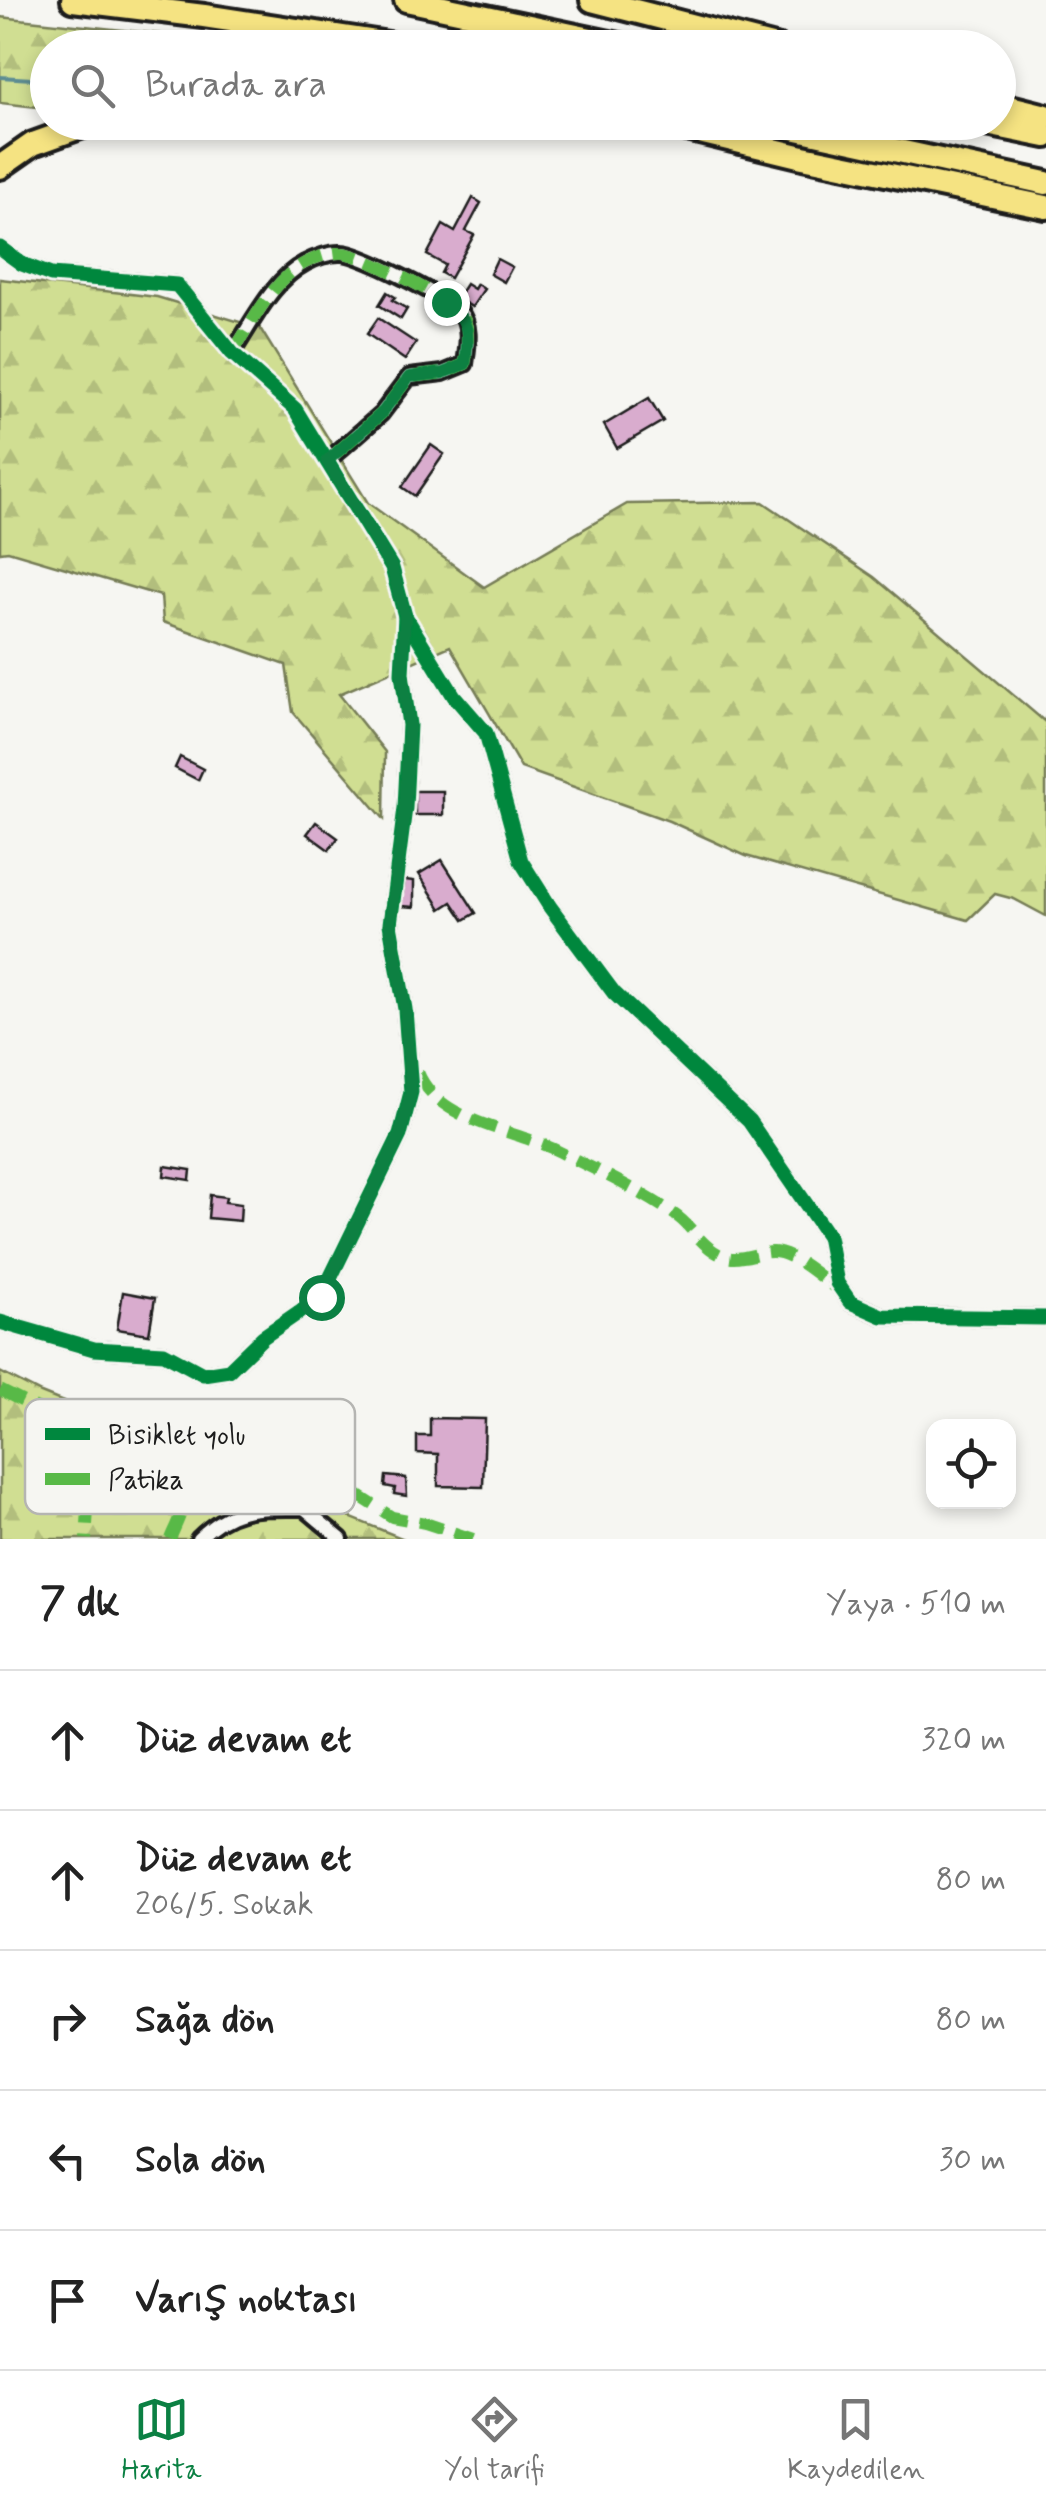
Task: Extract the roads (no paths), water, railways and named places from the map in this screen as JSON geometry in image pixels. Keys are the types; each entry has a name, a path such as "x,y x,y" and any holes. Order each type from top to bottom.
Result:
{"highway":[{"path":"73,0 287,30"},
{"path":"406,0 548,30"},
{"path":"592,0 710,30"},
{"path":"1016,108 1046,116"},
{"path":"1016,130 1046,136"},
{"path":"0,167 44,140"},
{"path":"731,140 1046,207"},
{"path":"847,140 1046,183"}],"street":[{"path":"0,248 22,264 51,275 178,286 232,353 295,409 392,568 405,616 454,696 486,732 522,861 550,907 614,993 750,1121 828,1236 837,1283 850,1302 882,1316 1046,1318"},
{"path":"232,353 278,285 304,264 338,252 358,255 460,312 467,325 465,364 443,373 409,377 381,414 327,461"},
{"path":"0,1322 94,1348 164,1354 203,1374 229,1370 264,1336 321,1297 400,1135 411,1092 405,1009 390,924 405,808 409,725 402,672 405,616"},
{"path":"198,1539 218,1519 234,1514"},
{"path":"311,1514 340,1539"}],"waterway":[{"path":"0,77 30,79"}]}
